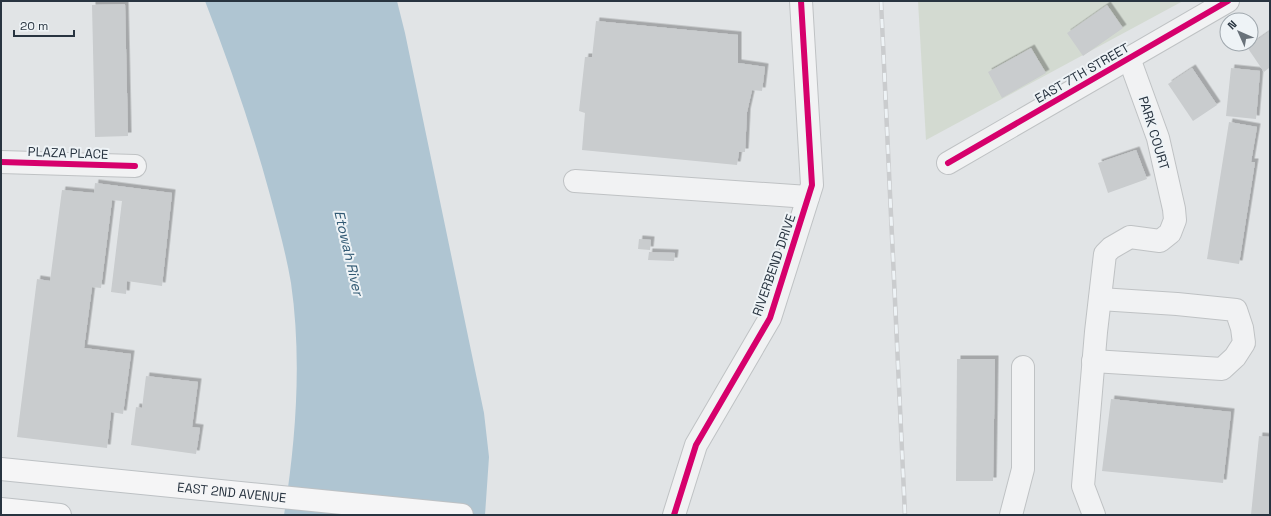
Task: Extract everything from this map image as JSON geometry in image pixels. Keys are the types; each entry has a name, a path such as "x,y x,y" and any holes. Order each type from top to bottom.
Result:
{"main road":[{"name":"EAST 2ND AVENUE","path":"1,469 462,515"},
{"path":"1,509 60,515"}],"street":[{"name":"RIVERBEND DRIVE","path":"674,515 696,445 770,318 812,185 801,1"},
{"name":"EAST 7TH STREET","path":"948,163 1228,1"},
{"name":"PARK COURT","path":"1094,515 1083,486 1093,361 1106,254 1111,248 1130,237 1160,241 1170,233 1175,220 1174,209 1158,138 1129,58"},
{"name":"PLAZA PLACE","path":"1,162 135,166"},
{"path":"575,181 808,197"},
{"path":"1093,361 1222,369 1235,357 1244,343 1242,328 1236,310 1177,304 1100,299"},
{"path":"1011,515 1023,469 1023,367"}],"shaded area":[{"path":"918,1 1183,1 926,140"}],"water":[{"name":"Etowah River","path":"205,1 397,1 405,33 484,413 489,457 485,515 284,515 292,458 297,370 291,283 279,228 256,146 232,73"}],"building":[{"path":"125,4 128,136 95,137 92,5"},
{"path":"1107,5 1123,28 1083,56 1067,33"},
{"path":"596,21 738,35 738,63 765,67 762,91 752,90 747,112 745,152 739,152 737,165 582,150 585,113 579,111 585,57 592,57"},
{"path":"1270,31 1270,67 1264,72 1250,52 1259,52 1259,39"},
{"path":"1031,48 1046,73 1002,98 988,72"},
{"path":"1192,68 1217,105 1193,121 1168,84"},
{"path":"1231,68 1260,71 1256,119 1226,116"},
{"path":"1229,122 1257,127 1251,162 1255,162 1239,264 1207,259"},
{"path":"1136,150 1147,179 1108,193 1098,163"},
{"path":"95,183 172,193 162,286 127,281 126,294 111,292 122,201 112,200 101,288 92,287 84,348 131,354 123,414 111,412 107,448 17,437 37,279 50,281 62,190 94,193"},
{"path":"639,239 651,240 650,250 638,249"},
{"path":"649,252 675,253 674,261 648,260"},
{"path":"957,359 995,359 993,481 956,481"},
{"path":"146,376 198,382 192,427 200,428 196,454 131,445 136,407 142,408"},
{"path":"1111,399 1231,412 1223,483 1102,471"},
{"path":"1259,436 1270,437 1270,515 1251,515"}],"railway":[{"path":"881,1 905,515"}],"cycle path":[{"path":"674,515 696,445 770,318 812,185 801,1"},
{"path":"948,163 1228,1"},
{"path":"1,162 135,166"}]}
